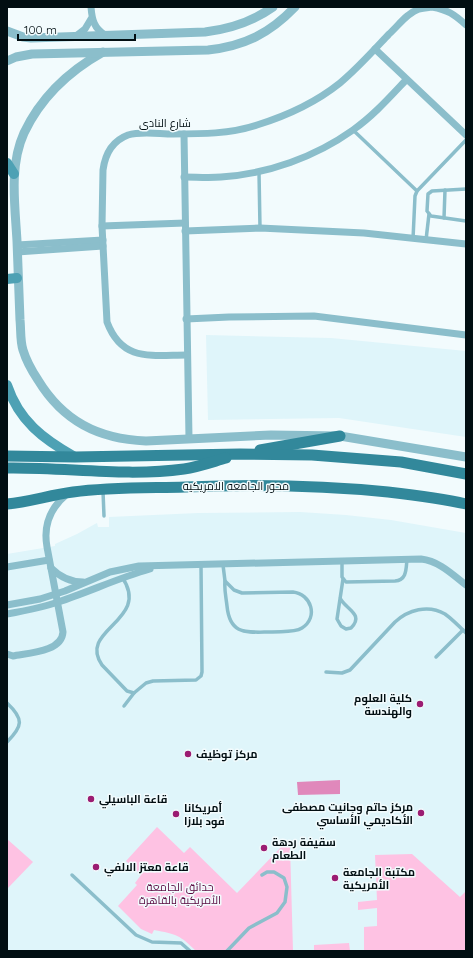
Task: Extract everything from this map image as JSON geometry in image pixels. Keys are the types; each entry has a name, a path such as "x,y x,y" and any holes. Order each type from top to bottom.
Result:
{"main road":[{"path":"7,162 14,174"},
{"path":"7,385 15,404 26,421 56,446 75,457"},
{"path":"7,468 44,468 106,472 176,470 197,466 240,454 340,436"},
{"path":"7,456 75,457 240,454 312,455 401,462 466,474"},
{"name":"محور الجامعه الامريكيه","path":"7,504 70,493 103,490 217,486 313,486 410,495 465,504"}],"street":[{"path":"91,7 92,19 97,28 105,35"},
{"path":"7,32 23,37 52,37 205,32 219,30 247,22 273,7"},
{"path":"7,61 24,55 52,53 208,50 224,48 245,42 269,30 295,7"},
{"name":"شارع النادى","path":"187,355 147,355 136,353 117,341 107,322 102,226 104,161 112,146 119,140 135,133 184,134 223,132 254,126 277,119 298,110 319,98 356,69 407,16 418,9 431,7 444,9 456,16 466,25"},
{"path":"76,36 85,29 92,19"},
{"path":"52,37 52,53"},
{"path":"375,49 466,136"},
{"path":"103,52 75,69 51,92 41,105 29,124 18,149 14,174 17,249 12,278 23,349 32,371 53,402 70,418 89,428 128,440 146,441 271,434 340,436 466,457"},
{"path":"184,177 222,177 259,172 294,161 318,151 354,130 380,108 406,80"},
{"path":"184,134 189,438"},
{"path":"102,226 260,228 364,233 466,244"},
{"path":"17,249 103,243"},
{"path":"186,320 229,316 314,316 466,335"},
{"path":"7,654 13,656 52,648 62,639 63,632 45,540 48,519 54,507 70,493"},
{"path":"7,605 35,600 56,594 100,575 119,569 140,566 160,567 407,559 426,560 445,568 466,585"},
{"path":"7,567 50,564 66,579 85,582"},
{"path":"7,614 32,610 122,577 160,567"}],"lane":[{"path":"354,130 417,191"},
{"path":"413,238 417,191 466,140"},
{"path":"259,172 260,228"},
{"path":"426,240 428,194 434,190 466,189"},
{"path":"444,218 445,190"},
{"path":"428,214 431,216 466,221"},
{"path":"103,490 104,516"},
{"path":"343,579 346,582 398,581 404,578 407,559"},
{"path":"340,598 355,615 356,621 351,628 343,628 338,622 337,615 343,579 342,562"},
{"path":"124,706 134,693 149,681 196,680 201,676 201,565"},
{"path":"223,565 228,618 233,626 241,631 294,631 303,628 310,617 312,610 309,602 300,594 293,592 242,593 234,590 225,581"},
{"path":"122,577 128,590 129,599 127,607 121,618 99,641 97,651 102,665 127,690 134,693"},
{"path":"326,672 342,673 350,670 395,622 401,617 415,610 422,609 438,611 464,631 436,657"},
{"path":"7,703 17,713 20,722 18,730 7,742"},
{"path":"227,951 249,928 277,913 285,902 287,887 284,878 274,872 267,872 262,875"},
{"path":"72,875 136,935 152,942 181,943 190,951"}],"shaded area":[{"path":"206,335 331,338 466,351 466,437 339,418 208,420"},
{"path":"300,512 391,520 466,533 466,951 7,951 7,554 55,546 55,544 97,523 98,527 109,527 109,517 198,513"},
{"path":"340,780 340,794 298,795 297,782"}],"green space":[{"name":"حدائق الجامعة الأمريكية بالقاهرة","path":"157,827 184,853 190,847 237,893 283,845 290,845 293,951 196,951 181,938 173,934 154,930 152,934 141,929 118,906 137,885 135,883 141,875 126,861"},
{"path":"7,839 33,862 7,889"},
{"path":"412,854 460,897 466,891 466,951 364,951 364,927 377,926 377,908 358,910 358,902 377,900 375,855"},
{"path":"349,943 350,951 314,951 314,945"}],"place":[{"name":"كلية العلوم والهندسة","path":"420,704"},
{"name":"مركز توظيف","path":"188,754"},
{"name":"قاعة الباسيلي","path":"91,799"},
{"name":"مركز حاتم وجانيت مصطفى الأكاديمي الأساسي","path":"421,813"},
{"name":"أمريكانا فود بلازا","path":"176,814"},
{"name":"سقيفة ردهة الطعام","path":"264,848"},
{"name":"قاعة معتز الالفي","path":"96,867"},
{"name":"مكتبة الجامعة الأمريكية","path":"335,878"}]}
